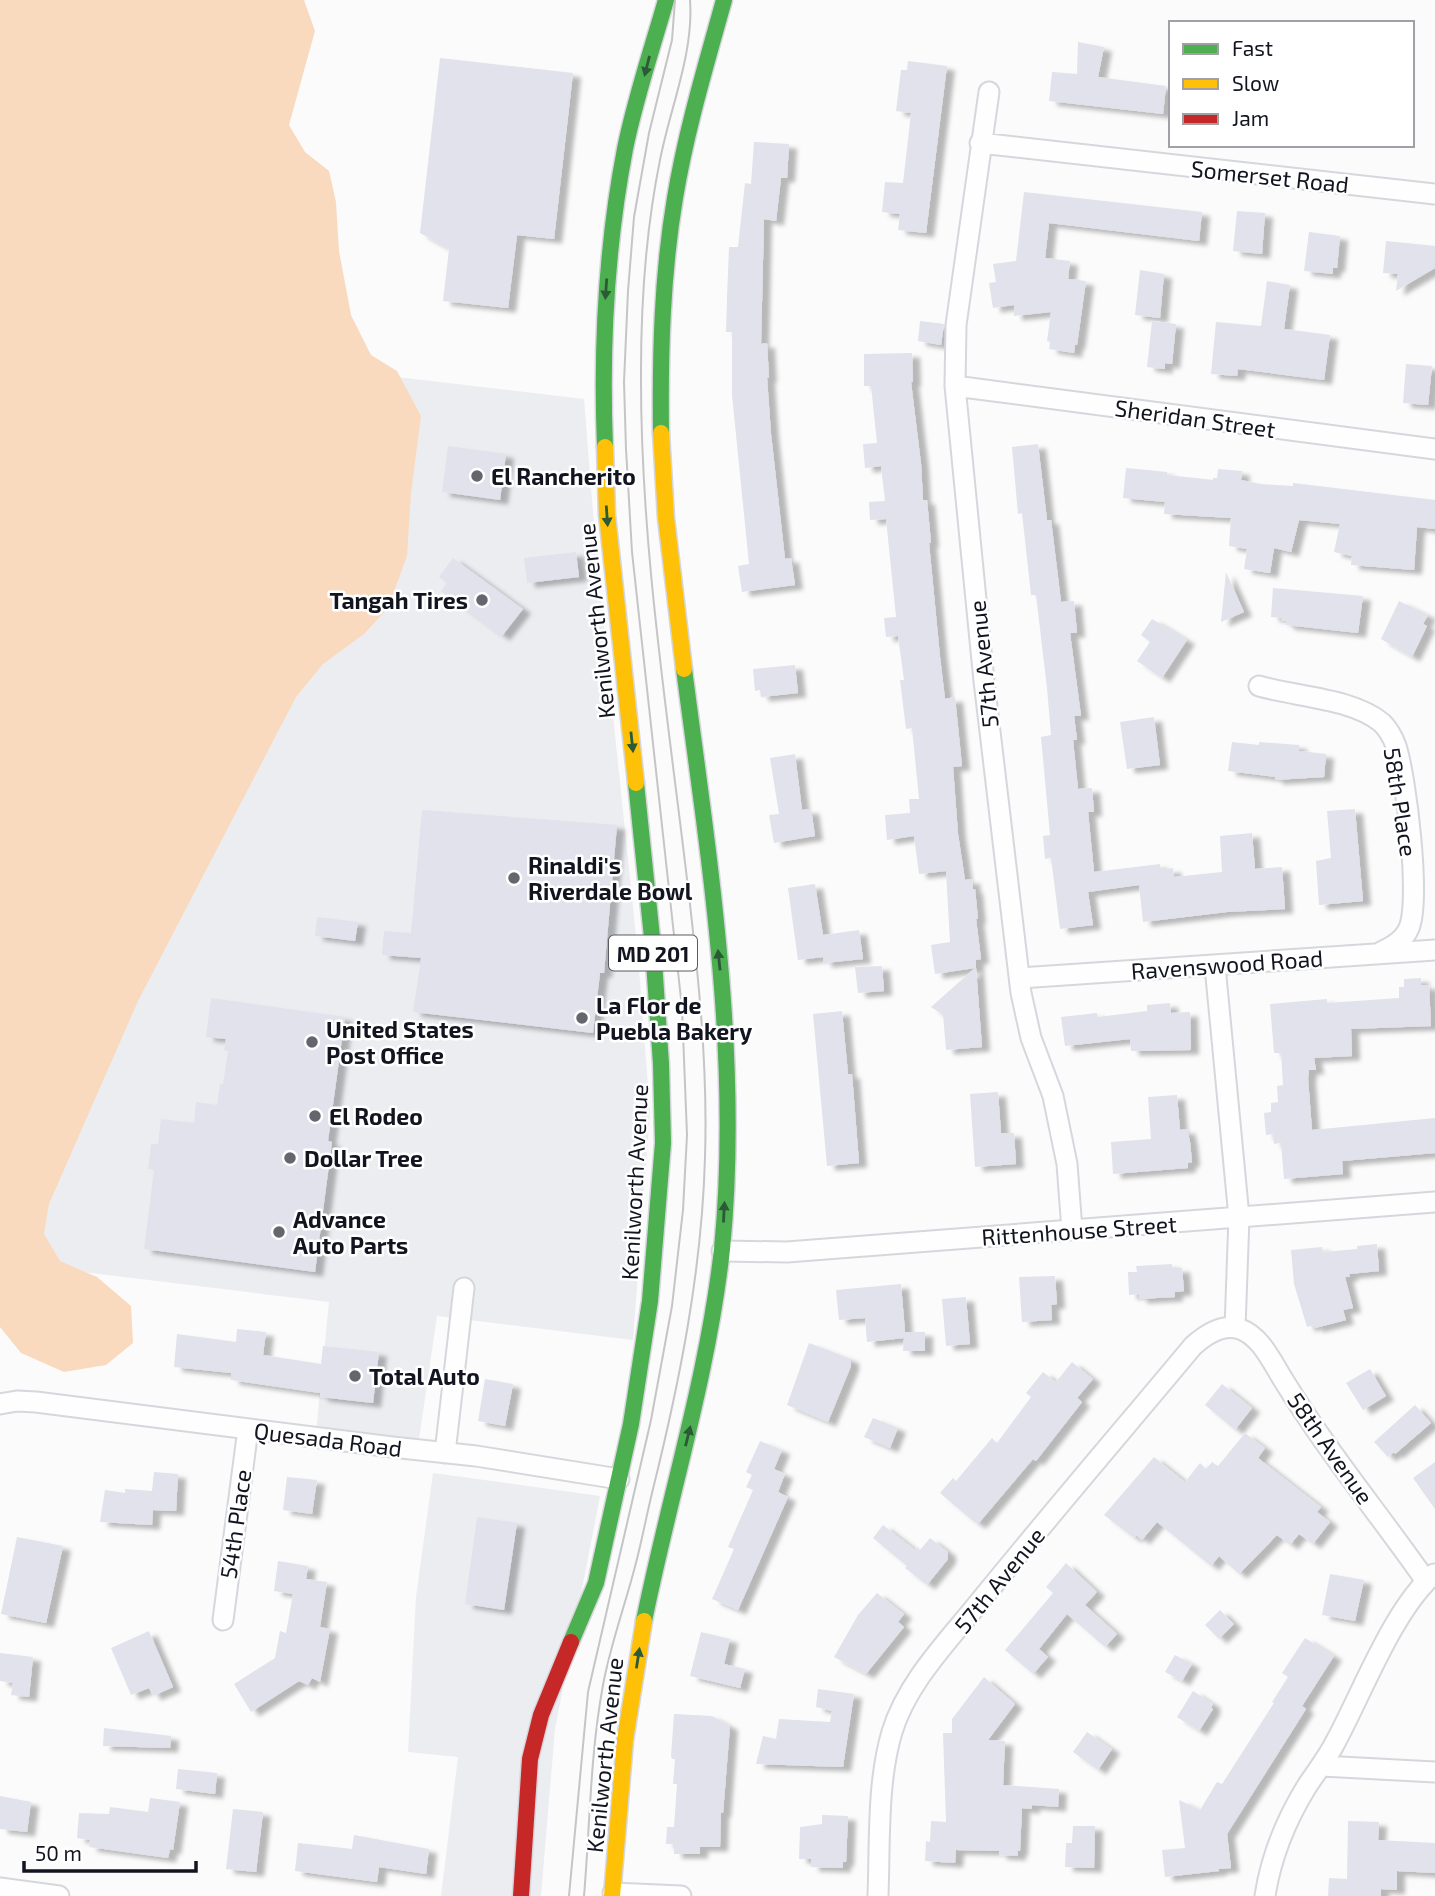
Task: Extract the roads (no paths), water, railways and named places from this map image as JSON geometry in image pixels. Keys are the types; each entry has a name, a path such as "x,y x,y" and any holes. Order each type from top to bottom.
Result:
{"main road":[{"name":"Kenilworth Avenue","path":"521,1896 530,1759 541,1715 596,1583 634,1413 650,1301 662,1180 663,1103 653,947 607,515 602,368 606,282 618,189 643,79 666,0"},
{"name":"Kenilworth Avenue","path":"612,1895 619,1798 639,1648 709,1340 722,1251 727,1155 725,1023 713,890 667,528 662,466 662,373 671,223 686,146 724,0"}],"street":[{"name":"57th Avenue","path":"989,92 956,324 955,386 993,762 1021,993 1031,1038 1054,1096 1068,1164 1072,1230"},
{"name":"Somerset Road","path":"980,143 1435,194"},
{"name":"Sheridan Street","path":"955,386 1435,449"},
{"name":"58th Place","path":"1259,687 1352,708 1382,724 1392,738 1407,807 1412,915 1404,937 1377,954"},
{"name":"Ravenswood Road","path":"1020,978 1435,950"},
{"path":"1214,966 1239,1217 1236,1328"},
{"name":"Rittenhouse Street","path":"722,1251 787,1252 1435,1202"},
{"path":"445,1453 464,1288"},
{"name":"57th Avenue","path":"877,1896 886,1755 892,1730 914,1686 1034,1535 1193,1346 1209,1333 1236,1328"},
{"name":"58th Avenue","path":"1236,1328 1247,1332 1265,1350 1307,1419 1430,1578 1416,1593 1402,1615 1322,1766 1293,1811 1277,1845 1265,1896"},
{"name":"Quesada Road","path":"0,1404 36,1402 445,1453 619,1479"},
{"name":"54th Place","path":"223,1620 248,1429"},
{"path":"1322,1766 1435,1772"},
{"path":"0,1888 59,1896"},
{"path":"612,1895 681,1896"}],"tram line":[{"path":"569,1896 588,1692 651,1420 672,1306 683,1210 687,1135 682,1008 632,552 624,382 634,217 649,133 672,40 675,0"},
{"path":"584,1896 593,1764 603,1685 639,1553 672,1407 688,1324 703,1199 706,1122 701,1018 650,561 641,371 643,291 651,212 664,140 685,60 690,0"}],"place":[{"name":"El Rancherito","path":"477,476"},
{"name":"Tangah Tires","path":"482,600"},
{"name":"Rinaldi's Riverdale Bowl","path":"514,878"},
{"name":"La Flor de Puebla Bakery","path":"582,1018"},
{"name":"United States Post Office","path":"312,1042"},
{"name":"El Rodeo","path":"315,1116"},
{"name":"Dollar Tree","path":"290,1158"},
{"name":"Advance Auto Parts","path":"279,1232"},
{"name":"Total Auto","path":"355,1376"}]}
